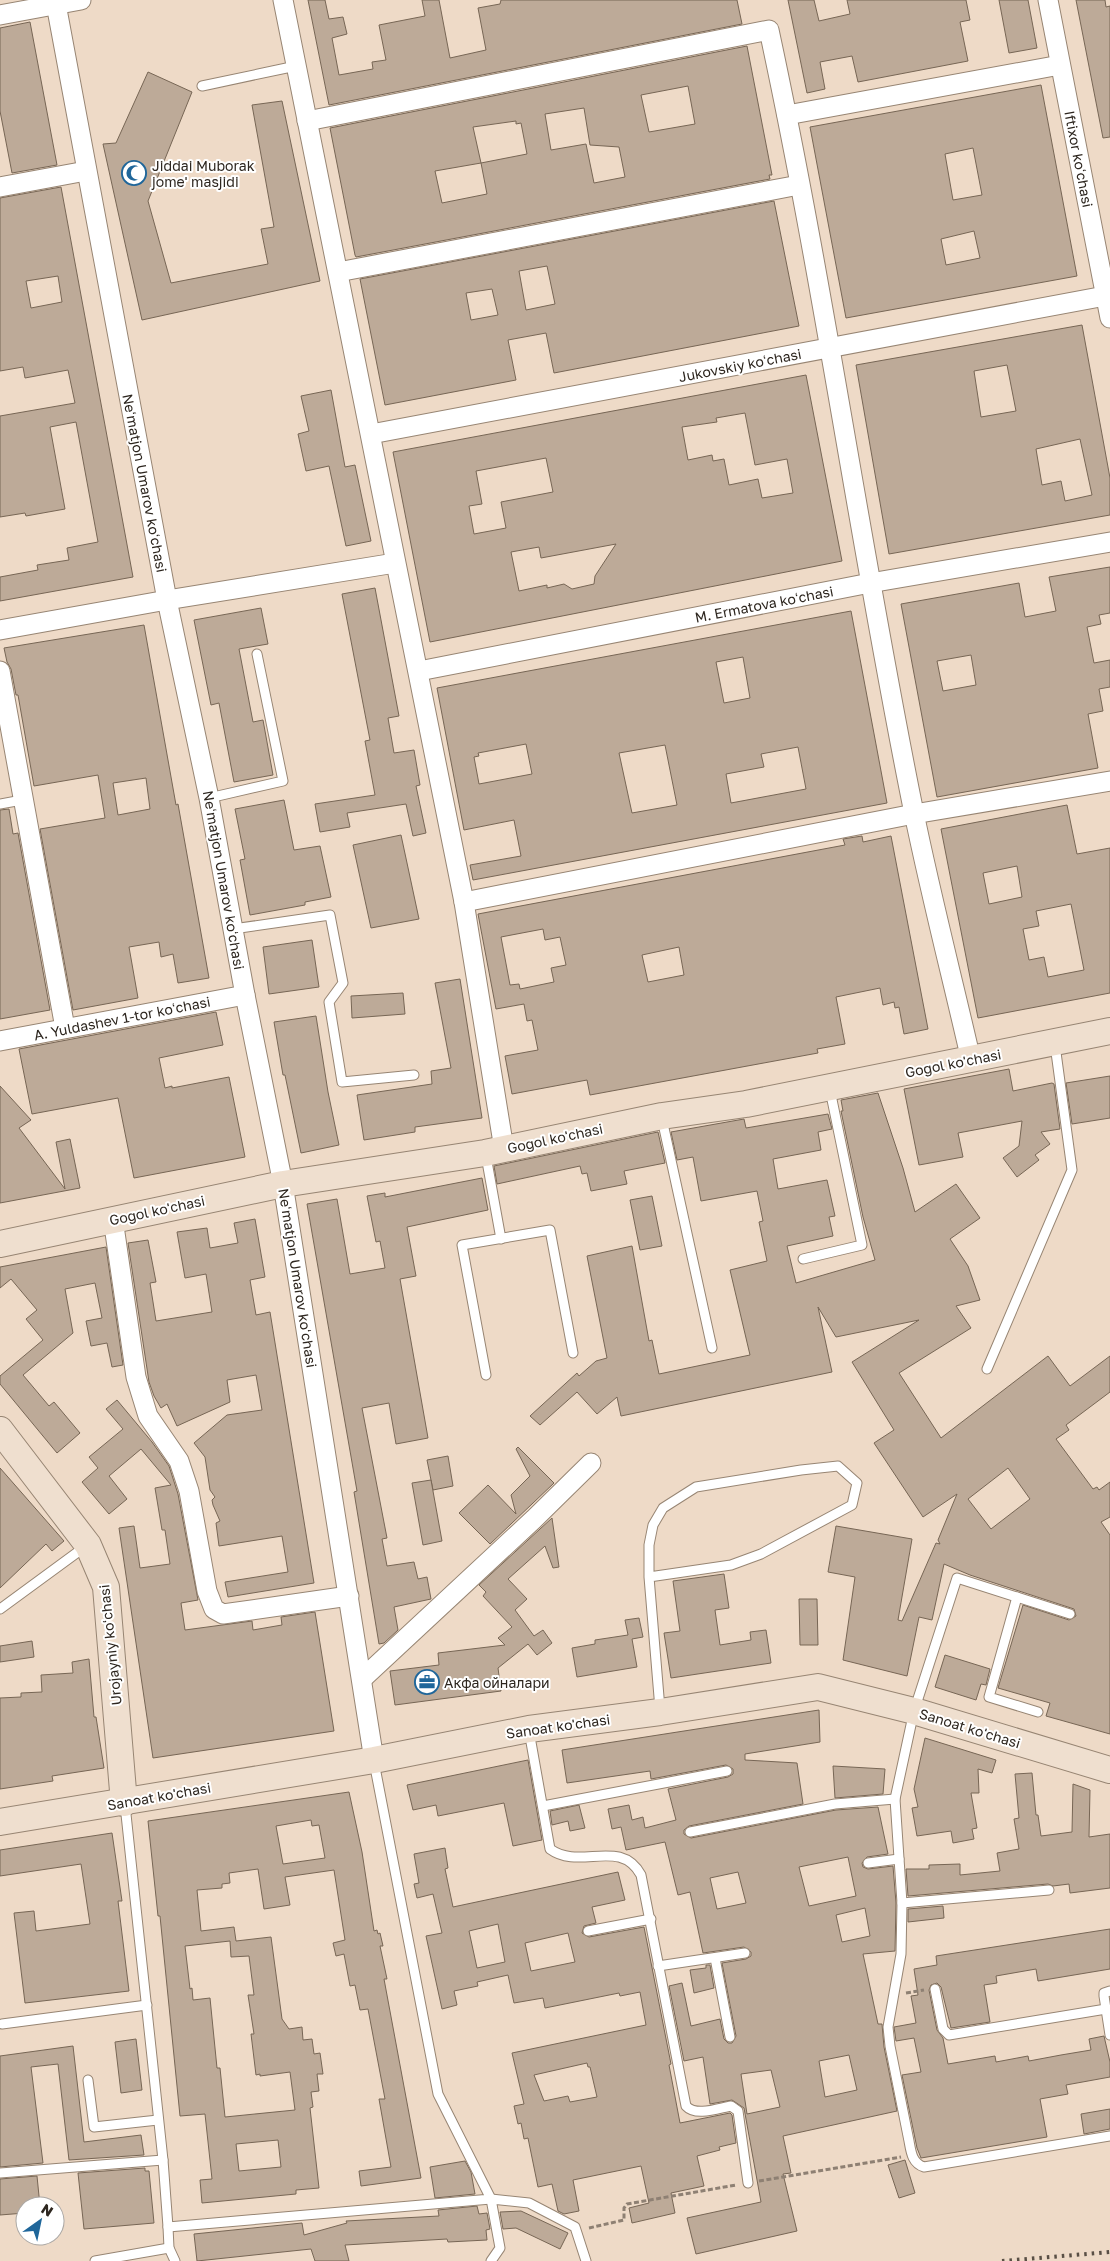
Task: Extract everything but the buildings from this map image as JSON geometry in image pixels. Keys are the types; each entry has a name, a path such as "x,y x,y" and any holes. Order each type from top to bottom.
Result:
{"main road":[{"name":"Gogol ko'chasi","path":"0,1244 283,1184 494,1151 662,1116 746,1104 1110,1031"},
{"name":"Urоjayniy koʻchasi","path":"0,1430 88,1545 106,1587 124,1803"},
{"name":"Sanoat ko'chasi","path":"0,1822 124,1803 374,1760 529,1729 660,1712 818,1687 914,1711 1110,1770"}],"street":[{"path":"0,15 81,0"},
{"path":"283,0 464,902 494,1151"},
{"name":"Iftixor koʻchasi","path":"1048,0 1108,295 1110,318"},
{"name":"Neʻmatjon Umarov koʻchasi","path":"56,4 167,600 209,798 245,995 283,1184 374,1760"},
{"path":"307,121 769,30 831,348 870,583 914,814 971,1060"},
{"path":"787,115 1060,65"},
{"path":"0,187 86,171"},
{"path":"338,272 799,185"},
{"name":"Jukovskiy koʻchasi","path":"371,434 1108,295"},
{"name":"M. Ermatova koʻchasi","path":"418,671 870,583 1110,542"},
{"path":"0,630 167,600 395,563"},
{"path":"0,671 65,1028"},
{"path":"464,902 914,814 1110,780"},
{"name":"A. Yuldashev 1-tor koʻchasi","path":"0,1041 245,995"},
{"path":"113,1219 136,1377 148,1416 179,1461 189,1491 207,1590 214,1609 223,1614 349,1596"},
{"path":"362,1680 534,1519 591,1462"}],"lane":[{"path":"202,86 296,66"},
{"path":"209,798 283,781 257,654"},
{"path":"0,804 22,800"},
{"path":"233,929 330,915 344,982 329,1002 342,1082 414,1075"},
{"path":"987,1369 1072,1170 1054,1042"},
{"path":"803,1259 862,1245 829,1087"},
{"path":"662,1116 712,1348"},
{"path":"494,1151 501,1238"},
{"path":"486,1375 462,1245 550,1230 573,1353"},
{"path":"649,1577 731,1565 761,1554 852,1505 857,1483 838,1466 801,1470 696,1487 663,1508 653,1525 649,1545 649,1577 660,1712"},
{"path":"0,1609 88,1545"},
{"path":"1070,1614 957,1578 914,1711 895,1798 902,1903 901,1954 888,2027 910,2148 914,2161 918,2165 924,2167 1110,2136"},
{"path":"1016,1597 989,1697 1038,1712"},
{"path":"529,1729 550,1848 557,1854 568,1856 620,1856 635,1864 641,1875 686,2106 689,2110 697,2112 731,2106 736,2108 738,2111 748,2183"},
{"path":"374,1760 438,2094 491,2199 500,2248 491,2261"},
{"path":"543,1806 727,1771"},
{"path":"690,1832 835,1804 895,1798"},
{"path":"124,1803 163,2160 169,2248 175,2261"},
{"path":"868,1863 899,1859"},
{"path":"902,1903 1049,1890"},
{"path":"588,1931 651,1919"},
{"path":"658,1966 746,1953"},
{"path":"715,1958 730,2037"},
{"path":"935,1989 943,2028 948,2035 1106,2009"},
{"path":"1110,1991 1104,1994 1110,2035"},
{"path":"2,2024 147,2005"},
{"path":"88,2080 94,2127 158,2120"},
{"path":"0,2173 163,2160"},
{"path":"168,2227 491,2199 529,2203 575,2227 586,2261"},
{"path":"96,2261 169,2248"}],"path":[{"path":"894,1994 935,1989"}],"railway":[{"path":"1002,2261 1110,2252"}],"place":[{"name":"Jiddai Muborak jome' masjidi","path":"134,173"},
{"name":"Акфа ойналари","path":"427,1682"}]}
